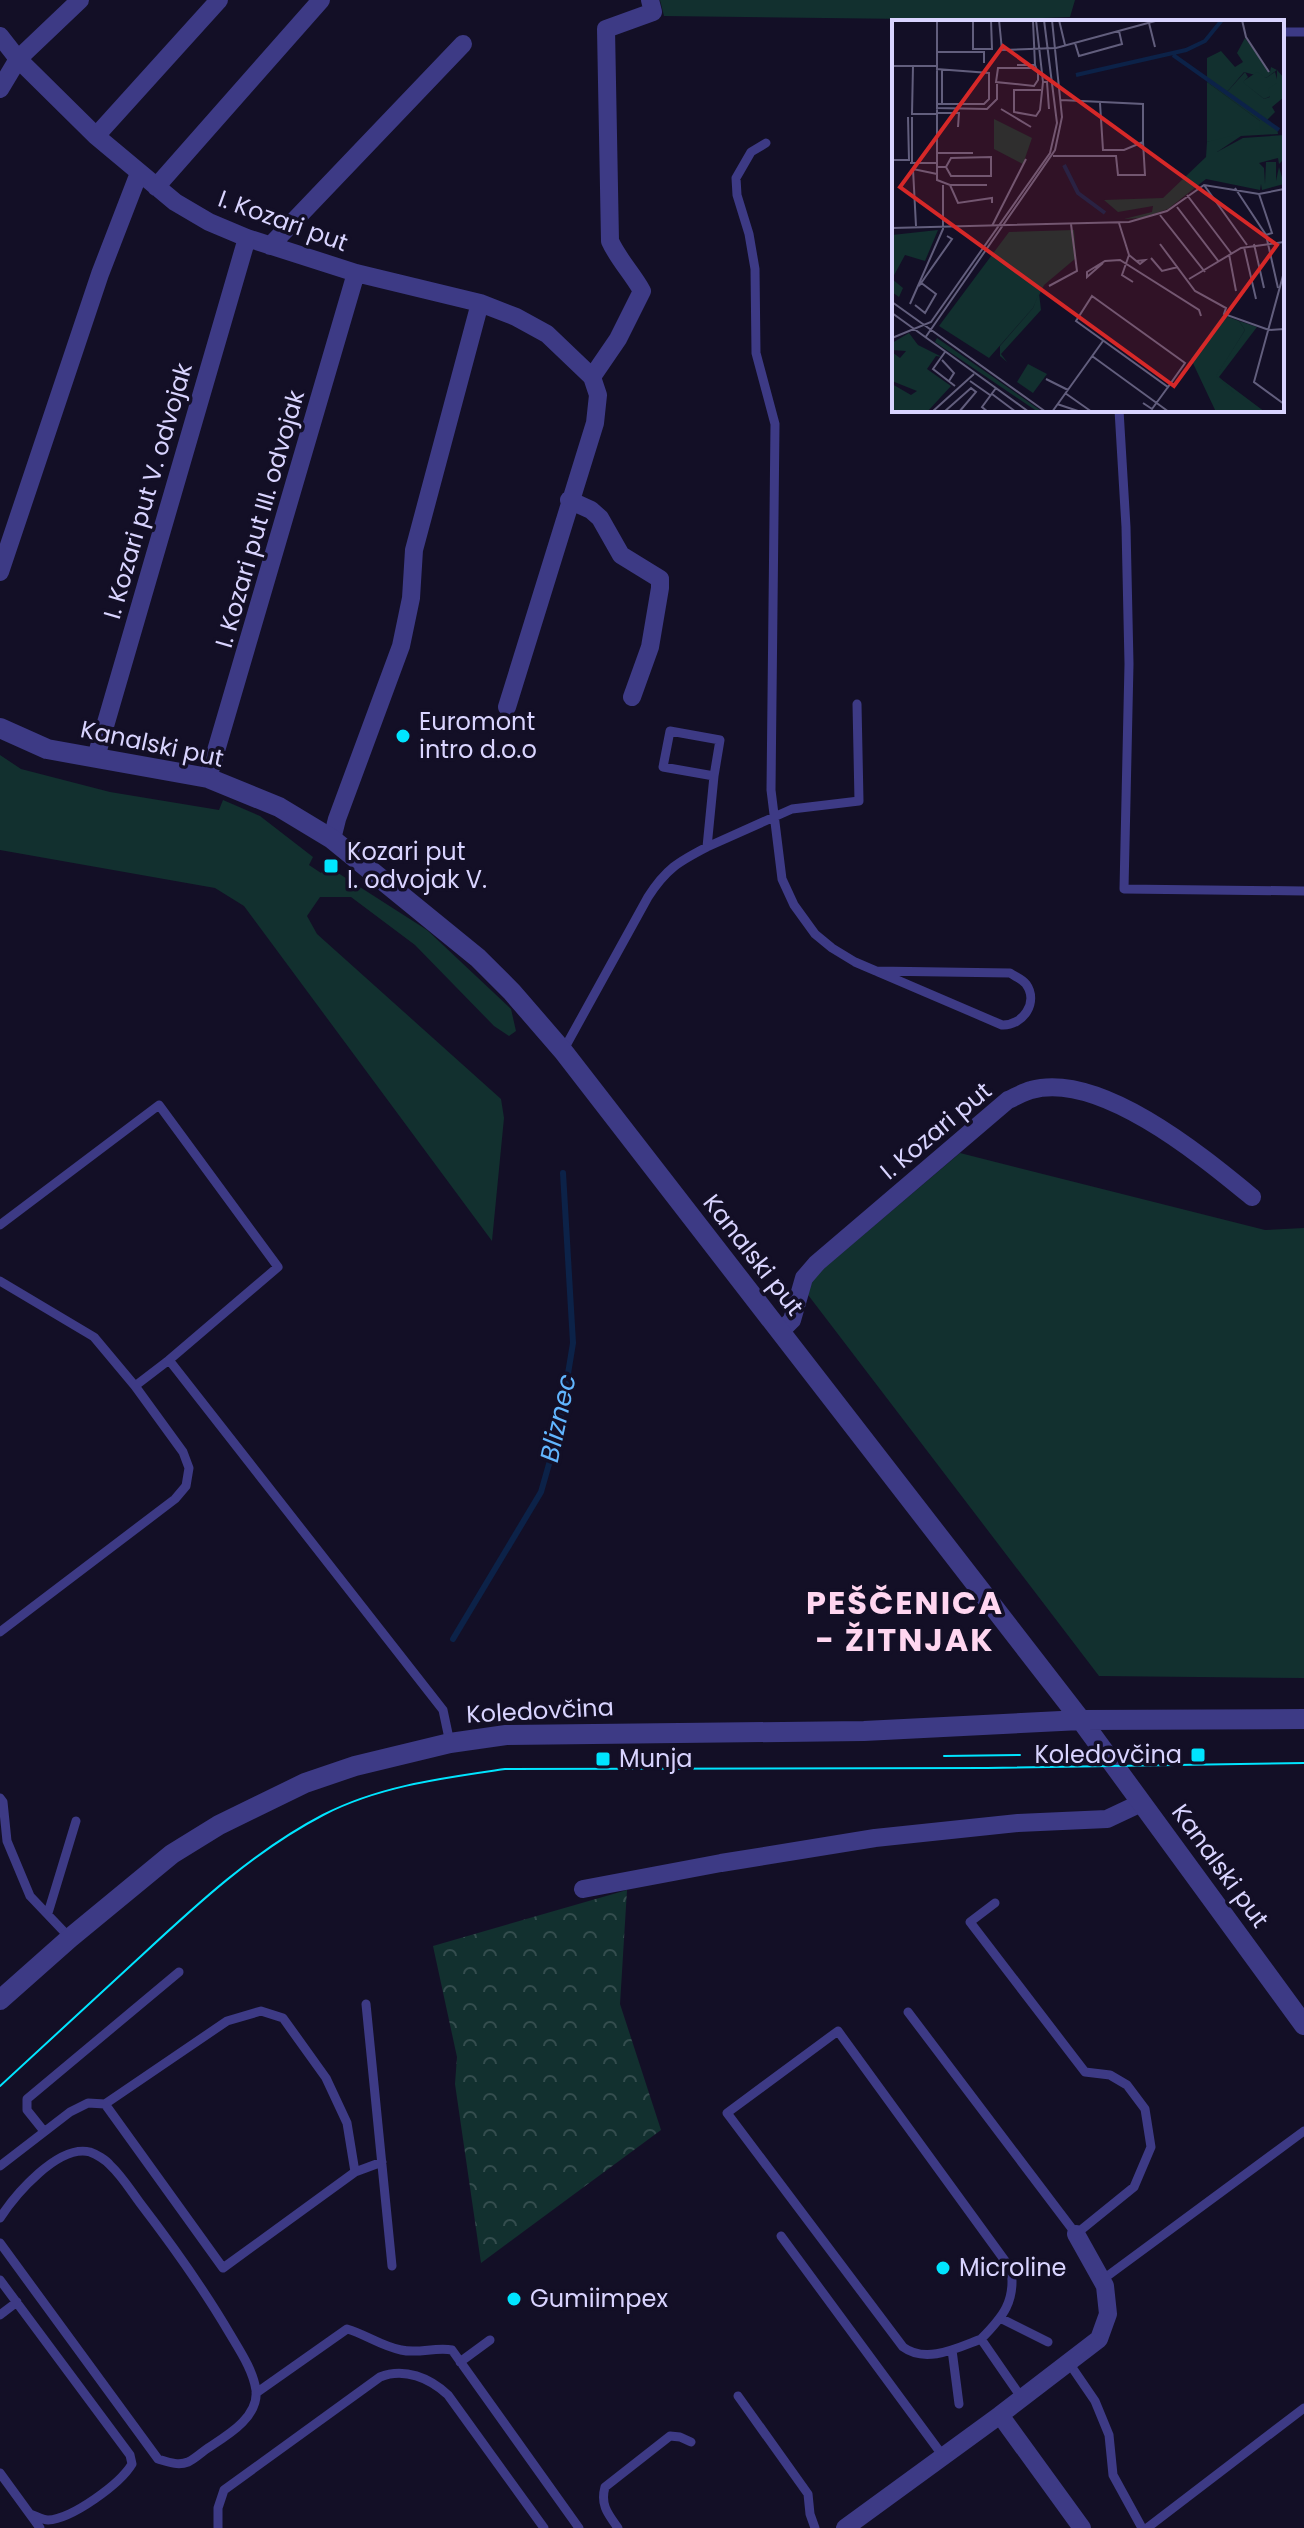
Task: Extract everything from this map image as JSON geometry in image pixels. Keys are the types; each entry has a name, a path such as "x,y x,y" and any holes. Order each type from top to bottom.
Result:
{"street":[{"path":"0,89 18,59 80,0"},
{"path":"96,136 219,0"},
{"path":"156,187 321,0"},
{"path":"507,707 595,423 598,395 592,377 618,339 642,291 610,241 606,29 653,12 650,0"},
{"name":"I. Kozari put","path":"0,36 18,59 96,136 175,202 209,222 270,246 356,273 480,303 516,317 547,334 592,377"},
{"path":"270,246 463,44"},
{"path":"0,572 100,274 139,173"},
{"name":"I. Kozari put V. odvojak","path":"96,757 247,238"},
{"name":"I. Kozari put III. odvojak","path":"208,778 356,273"},
{"path":"332,839 401,646 411,598 414,550 480,303"},
{"path":"569,500 600,518 621,555 660,579 650,647 632,697"},
{"name":"Kanalski put","path":"0,728 47,749 208,778 279,807 332,839 478,958 563,1051 1081,1720 1304,2025"},
{"name":"I. Kozari put","path":"780,1332 792,1320 804,1278 817,1263 1008,1100 1032,1090 1054,1088 1089,1093 1126,1110 1185,1143 1252,1197"},
{"name":"Koledovčina","path":"0,2000 172,1854 219,1825 305,1783 384,1758 450,1743 506,1735 864,1731 1081,1720 1304,1719"},
{"path":"583,1889 875,1838 1018,1823 1107,1819 1141,1803"},
{"path":"845,2528 1099,2339 1108,2314 1102,2280 1076,2234"},
{"path":"1000,2415 1082,2528"}],"lane":[{"path":"766,143 751,152 736,178 737,195 749,234 755,269 756,353 775,424 771,790 782,879 794,905 815,934 832,948 876,971 1002,1025 1020,1021 1031,1001 1029,989 1010,973 876,971"},
{"path":"1119,412 1129,664 1124,889 1304,891"},
{"path":"563,1051 662,875 707,847 792,809 859,801 857,704"},
{"path":"707,847 720,740 670,731 663,767 714,776"},
{"path":"0,1225 159,1105 278,1267 135,1386"},
{"path":"0,1281 94,1337 135,1386 183,1452 189,1468 186,1486 175,1499 0,1632"},
{"path":"169,1360 443,1710 450,1743"},
{"path":"0,1798 7,1841 30,1896 70,1938"},
{"path":"48,1913 76,1821"},
{"path":"908,2012 1076,2234 1134,2187 1151,2147 1145,2109 1127,2085 1110,2075 1085,2072 970,1922 995,1903"},
{"path":"43,2130 27,2110 27,2099 179,1972"},
{"path":"366,2004 392,2266"},
{"path":"0,2166 70,2112 88,2103 105,2104 227,2021 261,2011 283,2018 326,2078 347,2123 355,2172"},
{"path":"838,2031 1011,2269 1014,2288 1000,2318 981,2339 927,2355 913,2354 903,2347 727,2113 838,2031"},
{"path":"105,2104 223,2268 355,2172 382,2162"},
{"path":"1102,2280 1304,2131"},
{"path":"0,2218 27,2184 65,2156 90,2152 109,2163 206,2292 251,2373 256,2393 251,2412 232,2432 188,2462 176,2464 158,2459 0,2243"},
{"path":"781,2236 943,2456"},
{"path":"0,2280 130,2455 132,2464 125,2476 69,2515 47,2520 30,2514"},
{"path":"0,2315 17,2302"},
{"path":"1000,2318 1048,2342"},
{"path":"256,2393 347,2329 403,2351 452,2350 579,2528"},
{"path":"981,2339 1021,2397"},
{"path":"460,2362 490,2340"},
{"path":"952,2350 959,2404"},
{"path":"1069,2363 1095,2401 1109,2435 1113,2475 1144,2528 1304,2408"},
{"path":"218,2528 218,2508 224,2490 380,2377 390,2373 437,2384 448,2395 544,2528"},
{"path":"738,2396 808,2494 815,2528"},
{"path":"618,2528 603,2507 605,2487 670,2436 691,2442"},
{"path":"0,2473 40,2528"}],"green space":[{"path":"660,0 1075,0 1070,17 992,20 664,16"},
{"path":"0,755 21,769 110,792 219,810 223,800 260,816 313,857 309,865 321,873 326,866 427,930 511,1009 516,1031 509,1036 494,1026 415,945 351,897 320,897 307,916 317,934 501,1099 504,1118 492,1241 244,906 215,888 0,850"},
{"path":"960,1153 1265,1230 1304,1228 1304,1678 1099,1676 802,1287"},
{"path":"627,1890 620,2004 661,2130 481,2263 455,2084 457,2057 433,1946"}],"waterway":[{"name":"Bliznec","path":"453,1639 541,1492 559,1429 573,1343 563,1173"}],"tram line":[{"path":"944,1756 1020,1755"},
{"path":"0,2086 183,1918 250,1862 323,1815 389,1790 505,1769 987,1768 1304,1763"}],"place":[{"name":"Euromont intro d.o.o","path":"403,736"},
{"name":"Kozari put I. odvojak V.","path":"331,866"},
{"name":"Koledovčina","path":"1198,1755"},
{"name":"Munja","path":"603,1759"},
{"name":"Microline","path":"943,2268"},
{"name":"Gumiimpex","path":"514,2299"}],"district":[{"name":"PEŠČENICA - ŽITNJAK","path":"905,1622"}]}
